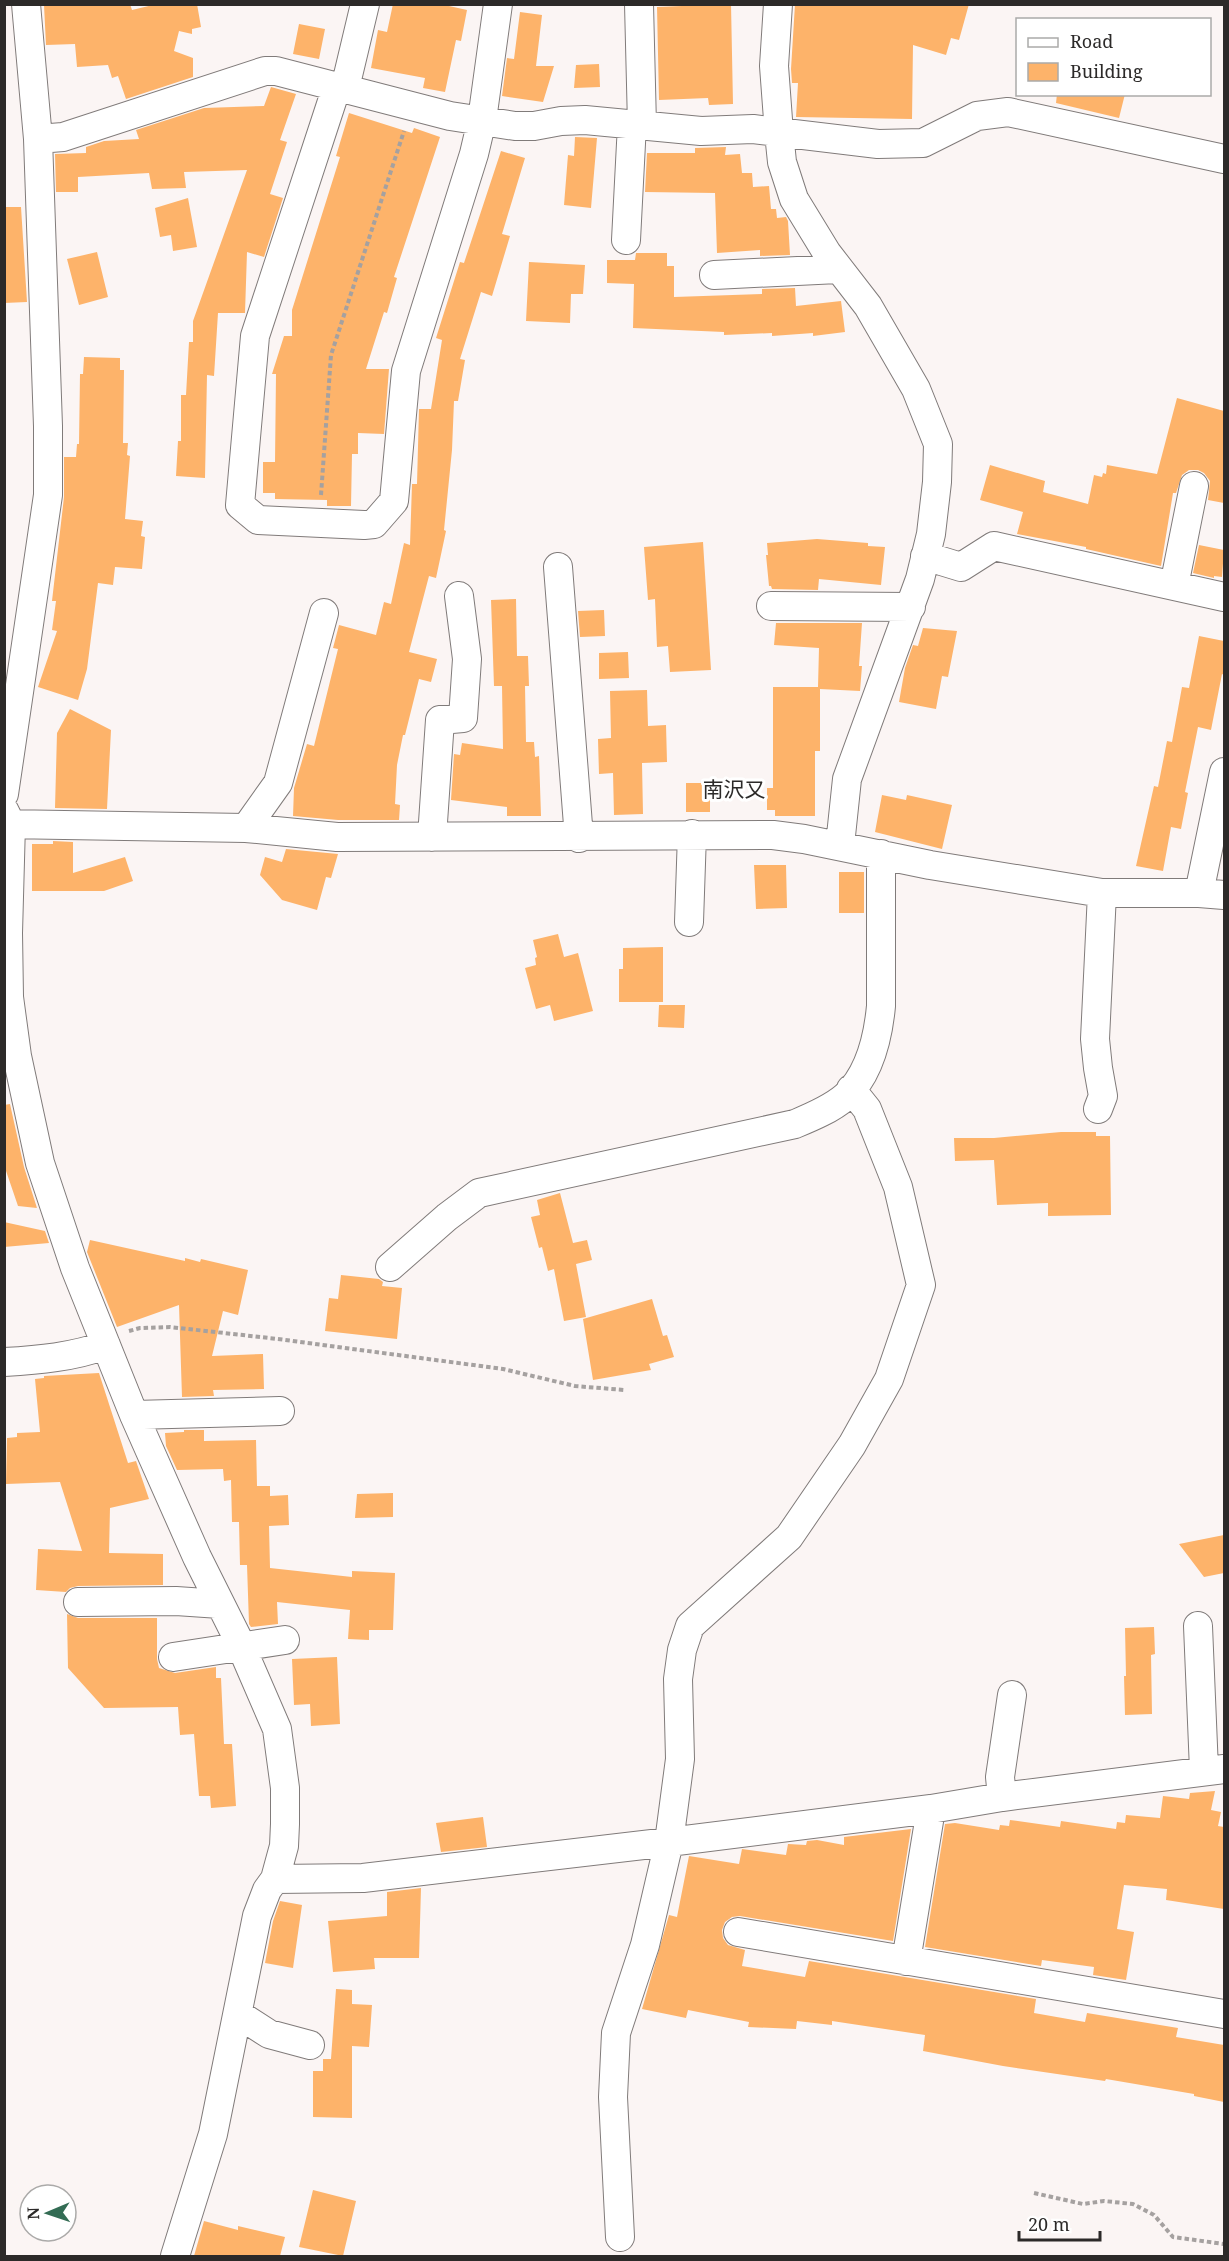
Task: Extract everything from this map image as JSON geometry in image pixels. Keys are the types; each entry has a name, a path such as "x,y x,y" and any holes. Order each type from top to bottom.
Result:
{"street":[{"path":"4,794 48,495 48,426 38,139 26,4"},
{"path":"365,4 341,87 255,336 240,505 258,520 374,524 394,501 406,371 474,154 482,120 498,4"},
{"path":"626,240 637,125 639,4"},
{"path":"778,4 774,66 779,133 782,162 794,199 827,254 868,306 916,389 938,444 937,482 926,556 911,607 847,779 840,846"},
{"path":"38,139 63,136 264,71 276,71 450,116 525,126 585,120 701,130 753,129 878,144 923,142 977,116 1008,112 1224,159"},
{"path":"714,275 838,269"},
{"path":"1174,585 1194,486"},
{"path":"926,556 961,567 994,546 1224,597"},
{"path":"558,567 579,838"},
{"path":"432,837 441,720 463,718 467,659 459,596"},
{"path":"771,606 911,607"},
{"path":"246,828 278,783 324,614"},
{"path":"175,2256 213,2134 257,1916 267,1890 275,1879 284,1846 285,1788 277,1729 242,1647 196,1557 134,1415 75,1268 40,1163 17,1056 9,997 7,819 246,828 337,837 579,838 692,834 773,836 1102,893 1212,894 1224,772"},
{"path":"689,921 692,834"},
{"path":"390,1267 447,1217 479,1193 795,1124 818,1114 844,1098 857,1082 869,1059 879,1030 881,854"},
{"path":"1098,1109 1103,1096 1095,1039 1102,893"},
{"path":"620,2237 613,2097 616,2033 645,1945 669,1842 680,1760 678,1678 682,1650 690,1626 789,1537 852,1445 889,1379 921,1285 898,1187 867,1110 851,1089"},
{"path":"4,1362 50,1359 84,1353 104,1341"},
{"path":"134,1415 280,1411"},
{"path":"78,1602 176,1601 220,1604"},
{"path":"275,1879 363,1878 931,1809 1002,1797 1214,1770 1198,1626"},
{"path":"173,1657 285,1640"},
{"path":"1002,1797 1000,1777 1012,1695"},
{"path":"906,1961 931,1809"},
{"path":"738,1932 1224,2014"},
{"path":"238,2014 269,2034 310,2045"}],"path":[{"path":"319,523 332,355 412,106"},
{"path":"104,1341 140,1328 170,1327 503,1369 575,1386 624,1390"},
{"path":"1034,2193 1083,2204 1104,2201 1133,2204 1154,2215 1173,2237 1224,2244"}],"building":[{"path":"130,4 132,10 157,4 197,4 201,27 192,29 192,34 179,31 174,51 193,58 193,77 126,99 118,76 112,78 108,65 77,67 75,44 46,45 44,5"},
{"path":"393,4 440,4 467,10 461,41 456,40 445,92 423,88 425,78 371,68 378,30 387,32"},
{"path":"731,4 733,104 709,105 708,98 659,100 657,7"},
{"path":"795,4 969,4 959,40 951,38 946,55 913,45 912,119 796,117 798,83 792,83 791,69"},
{"path":"520,12 542,15 536,66 554,66 543,102 502,96 507,58 514,59"},
{"path":"299,24 325,29 319,59 293,54"},
{"path":"599,64 600,87 574,88 576,65"},
{"path":"271,87 296,94 280,140 287,142 270,194 283,198 264,257 247,252 245,313 218,313 214,376 207,375 205,478 176,476 178,441 181,441 181,395 186,395 189,342 193,342 193,321 247,170 184,172 186,188 152,189 149,173 78,177 78,192 56,192 55,154 86,153 86,147 104,141 139,139 136,130 204,108 264,106"},
{"path":"1057,96 1124,96 1119,118 1056,103"},
{"path":"349,113 412,133 414,128 440,137 394,277 397,278 387,313 384,312 366,369 389,369 384,434 358,433 358,454 352,454 351,506 327,506 327,500 275,499 275,493 263,493 263,462 275,462 276,374 272,374 284,336 292,336 292,310 340,157 336,156"},
{"path":"575,137 597,138 591,208 564,205 568,155 574,156"},
{"path":"726,147 725,155 740,154 742,173 752,173 753,187 769,186 771,209 776,209 777,218 786,217 788,221 790,255 760,256 760,250 717,253 715,193 645,192 647,153 695,153 695,148"},
{"path":"501,151 525,158 502,234 510,236 492,296 481,292 460,359 465,360 458,401 454,401 444,530 446,531 436,578 429,576 409,652 437,659 431,682 419,679 405,735 403,735 397,765 395,804 400,805 399,820 338,820 293,816 294,788 307,744 314,746 338,649 333,648 339,625 376,635 384,602 391,604 404,543 410,545 412,484 417,484 419,409 431,409 442,340 436,338 460,262 464,263"},
{"path":"188,198 197,247 173,251 171,235 160,237 155,208"},
{"path":"4,207 21,207 27,302 4,303"},
{"path":"97,252 108,297 79,305 67,259"},
{"path":"636,253 667,253 667,266 674,266 674,297 762,294 762,289 795,288 796,306 841,301 845,332 813,336 813,333 772,336 772,333 724,335 724,332 633,328 634,284 607,283 607,260 635,260"},
{"path":"529,262 585,265 583,294 571,294 570,323 526,321"},
{"path":"84,357 120,358 120,370 124,370 123,443 128,443 127,455 130,456 125,519 143,521 141,536 145,537 142,569 115,567 113,585 98,583 87,669 78,700 38,687 57,631 52,630 56,601 52,601 64,497 64,457 76,457 77,444 79,444 80,374 83,374"},
{"path":"1177,398 1224,411 1224,503 1208,500 1210,481 1204,473 1189,470 1182,475 1176,493 1173,493 1161,566 1086,549 1086,547 1017,534 1023,512 980,500 990,465 1045,481 1043,492 1088,504 1094,475 1102,477 1103,473 1106,474 1107,465 1157,474"},
{"path":"817,539 868,543 868,546 885,547 881,585 819,579 818,590 772,589 769,586 767,543"},
{"path":"703,542 711,670 670,672 668,646 657,647 655,599 648,600 644,547"},
{"path":"1199,545 1224,550 1222,577 1214,576 1214,578 1193,573"},
{"path":"516,599 517,656 528,656 529,686 525,686 526,742 534,742 535,757 539,756 541,816 507,816 507,807 451,800 454,754 460,755 462,743 503,749 502,686 494,686 491,600"},
{"path":"604,610 605,636 580,637 578,611"},
{"path":"776,623 862,623 860,691 820,689 820,751 815,751 815,816 775,816 775,810 767,810 767,788 773,788 773,687 818,687 819,648 774,645"},
{"path":"923,628 957,631 948,677 942,676 936,709 899,702 905,668 913,645 918,646"},
{"path":"1199,636 1224,641 1224,675 1222,674 1211,730 1198,727 1185,792 1188,793 1181,829 1171,827 1163,871 1136,866 1154,786 1158,787 1167,741 1172,742 1182,687 1189,688"},
{"path":"628,652 629,678 599,679 599,653"},
{"path":"647,690 648,726 666,725 667,762 642,763 643,814 614,815 613,773 599,774 598,739 611,738 610,691"},
{"path":"70,709 111,730 107,809 55,808 57,733"},
{"path":"686,783 710,783 710,812 686,812"},
{"path":"882,795 906,800 907,795 952,805 942,849 875,832"},
{"path":"53,841 73,842 73,873 125,857 133,881 104,891 32,891 32,844 53,844"},
{"path":"286,849 338,854 331,878 326,877 317,910 282,900 260,875 265,857 282,862"},
{"path":"754,865 786,865 787,908 756,909"},
{"path":"839,872 864,872 864,913 839,913"},
{"path":"558,934 564,957 578,953 593,1011 554,1021 550,1005 536,1009 525,968 536,965 535,958 537,957 533,940"},
{"path":"663,947 663,1002 619,1002 619,969 623,969 623,948"},
{"path":"659,1005 685,1005 684,1028 658,1027"},
{"path":"10,1104 24,1167 37,1208 18,1206 4,1165 4,1105"},
{"path":"1061,1132 1096,1132 1096,1136 1110,1136 1111,1215 1048,1216 1048,1203 997,1205 994,1160 955,1161 954,1138 994,1138"},
{"path":"560,1193 573,1243 587,1240 592,1260 576,1264 586,1317 564,1321 554,1269 548,1271 531,1217 540,1215 537,1200"},
{"path":"4,1222 45,1231 49,1243 4,1247"},
{"path":"90,1240 185,1261 185,1258 200,1262 201,1259 248,1270 238,1315 223,1311 212,1356 263,1354 264,1389 213,1390 214,1396 182,1397 179,1305 117,1327 87,1252"},
{"path":"341,1275 379,1279 383,1282 382,1286 402,1288 397,1339 325,1331 329,1298 338,1299"},
{"path":"652,1299 663,1336 667,1335 674,1357 649,1364 651,1370 593,1380 583,1319"},
{"path":"99,1373 128,1463 136,1461 149,1499 110,1508 109,1553 163,1554 163,1585 78,1586 66,1592 36,1590 38,1549 82,1551 60,1482 6,1484 7,1438 17,1437 17,1433 40,1432 35,1379 44,1378 44,1376"},
{"path":"184,1430 204,1430 204,1441 256,1440 257,1486 270,1486 270,1496 288,1495 289,1525 269,1526 270,1568 352,1577 352,1571 395,1573 393,1630 369,1630 369,1640 348,1639 350,1610 277,1602 278,1624 251,1627 249,1624 247,1565 240,1565 239,1522 232,1522 231,1480 224,1481 223,1469 177,1470 166,1446 165,1433 184,1432"},
{"path":"393,1493 393,1517 355,1518 357,1494"},
{"path":"1224,1535 1224,1573 1204,1577 1179,1544"},
{"path":"67,1614 78,1618 157,1618 159,1668 175,1673 216,1667 216,1678 221,1678 224,1744 232,1744 236,1806 211,1808 210,1796 199,1796 194,1734 180,1735 178,1707 104,1708 68,1668"},
{"path":"1154,1627 1155,1654 1151,1655 1152,1714 1125,1715 1125,1628"},
{"path":"337,1657 340,1724 311,1726 310,1704 294,1705 292,1659"},
{"path":"1215,1791 1211,1810 1221,1812 1218,1826 1224,1827 1224,1909 1166,1900 1167,1889 1124,1885 1117,1929 1134,1932 1126,1980 1093,1975 1094,1967 1042,1960 1041,1966 925,1947 945,1824 955,1823 999,1830 1000,1825 1009,1826 1010,1820 1060,1827 1061,1821 1116,1829 1117,1822 1125,1823 1126,1815 1160,1818 1163,1796 1189,1799 1190,1793"},
{"path":"483,1817 487,1847 441,1852 436,1823"},
{"path":"911,1829 893,1941 740,1916 732,1917 725,1922 722,1930 723,1938 728,1945 745,1950 742,1966 805,1977 809,1961 1036,1999 1034,2013 1085,2022 1087,2013 1178,2028 1176,2037 1224,2045 1224,2102 1194,2096 1194,2094 1106,2079 1105,2081 1003,2066 923,2051 925,2035 832,2021 832,2025 797,2021 796,2029 748,2027 749,2022 688,2010 686,2018 642,2009 669,1915 677,1917 689,1856 739,1864 742,1849 786,1855 788,1844 806,1845 807,1841 817,1840 844,1845 844,1837"},
{"path":"421,1888 419,1958 374,1958 375,1969 333,1972 328,1921 387,1916 387,1892"},
{"path":"280,1901 302,1905 293,1968 265,1963 273,1921"},
{"path":"336,1989 352,1990 352,2004 372,2005 369,2047 352,2046 352,2118 313,2117 313,2071 323,2071 323,2059 331,2059"},
{"path":"313,2190 356,2201 343,2256 299,2247"},
{"path":"204,2221 238,2230 238,2226 285,2237 280,2256 194,2256"}],"district":[{"name":"南沢又","path":"734,790"}]}
